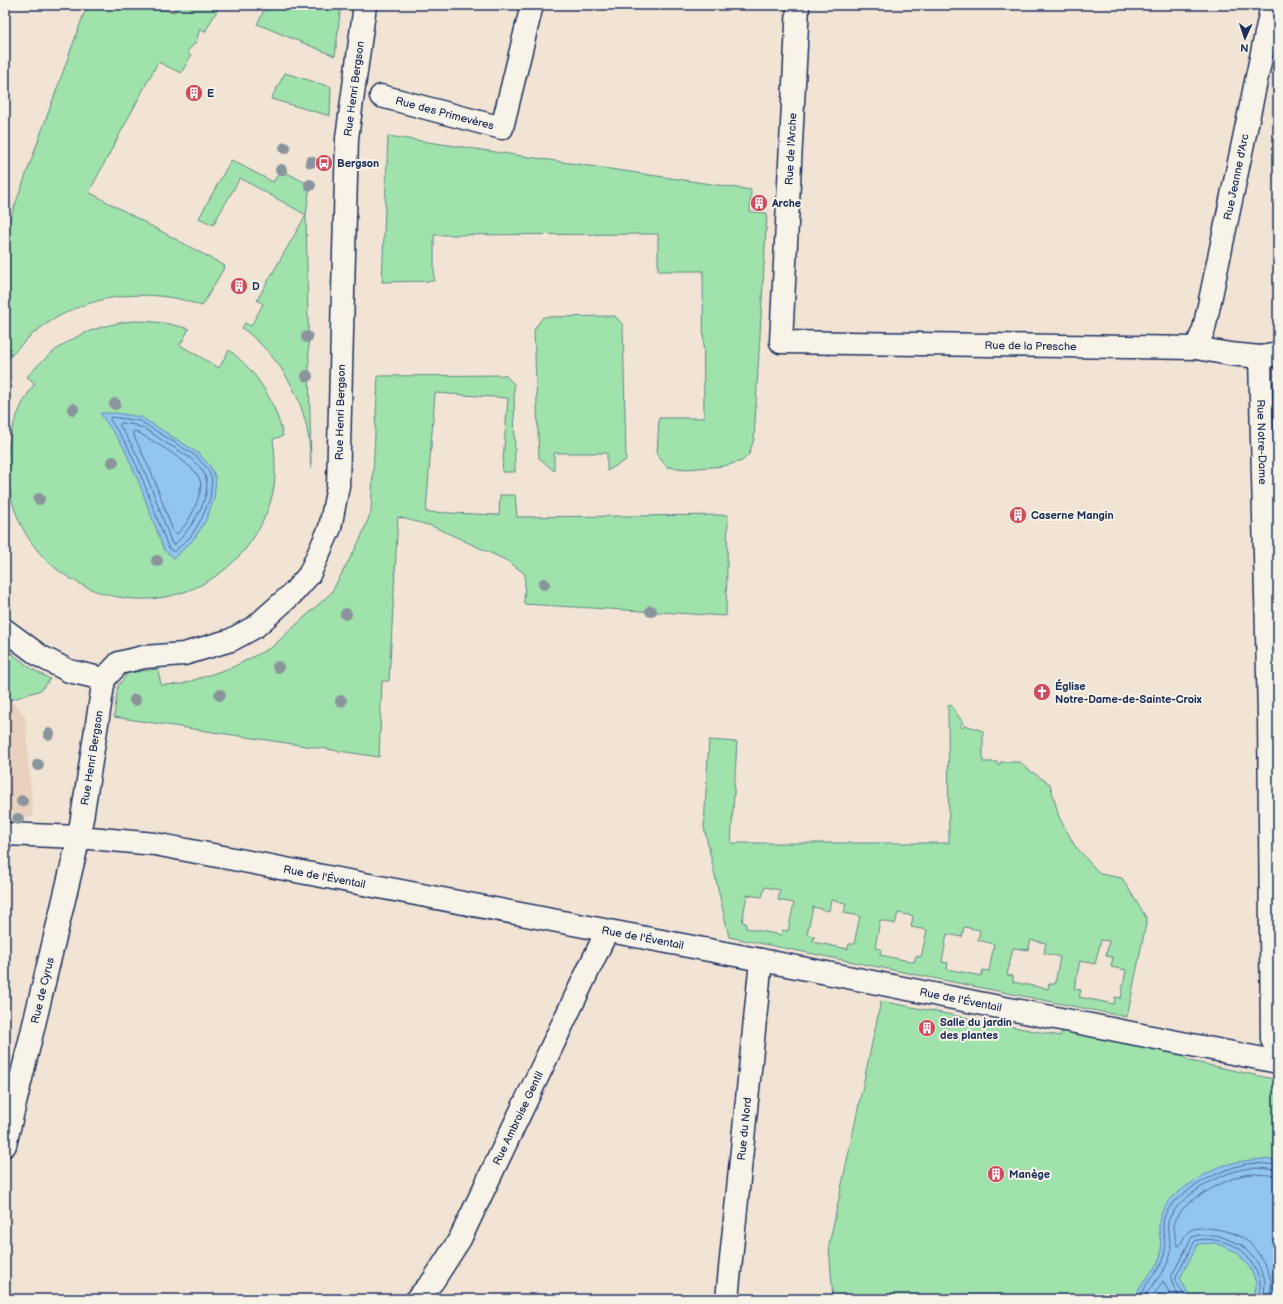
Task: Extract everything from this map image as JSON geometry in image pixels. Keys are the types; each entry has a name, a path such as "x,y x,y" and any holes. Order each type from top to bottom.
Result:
{"street":[{"name":"Rue Henri Bergson","path":"79,837 104,679 118,663 144,657 184,654 231,640 255,627 292,594 309,575 330,528 338,486 347,138 365,5"},
{"name":"Rue des Primevères","path":"381,96 502,128 532,5"},
{"name":"Rue de l'Arche","path":"781,342 798,5"},
{"name":"Rue Jeanne d'Arc","path":"1196,348 1204,329 1272,5"},
{"name":"Rue de la Presche","path":"781,342 1196,348 1230,354 1269,356"},
{"name":"Rue Notre-Dame","path":"1269,356 1269,714 1272,1039 1278,1053"},
{"path":"5,630 40,656 70,671 104,679"},
{"name":"Rue de l'Éventail","path":"5,834 79,837 155,844 607,930 1278,1062"},
{"name":"Rue de Cyrus","path":"5,1145 79,837"},
{"name":"Rue Ambroise Gentil","path":"417,1299 433,1281 460,1239 607,930"},
{"name":"Rue du Nord","path":"727,1299 761,960"}],"shaded area":[{"path":"5,695 25,715 33,817 5,816"}],"green space":[{"path":"87,5 130,5 174,12 176,5 220,5 205,32 200,29 196,42 187,52 191,56 181,73 158,62 89,192 225,266 202,306 176,298 147,295 107,299 88,304 69,311 52,320 19,347 5,364 5,233"},
{"path":"267,5 341,5 335,56 257,24"},
{"path":"285,73 331,87 330,116 271,99"},
{"path":"388,136 751,190 750,212 767,213 754,439 749,454 742,461 724,466 687,469 667,467 657,455 659,418 704,418 703,271 658,271 658,234 434,235 434,281 382,282"},
{"path":"231,160 273,182 281,170 310,185 306,215 240,178 213,225 199,218"},
{"path":"306,215 311,469 307,429 298,399 292,386 275,360 242,328 245,323 251,326 263,304 257,300"},
{"path":"615,316 623,325 626,460 607,471 607,453 554,453 554,471 539,458 534,330 543,317"},
{"path":"133,321 147,321 175,325 189,329 180,345 219,368 229,350 249,368 264,388 280,423 283,436 273,439 275,457 274,487 264,519 247,547 228,567 206,582 182,593 157,598 132,599 106,594 81,585 58,570 33,545 21,525 10,492 8,477 8,449 15,421 20,408 35,383 27,377 50,355 74,338 102,327"},
{"path":"505,375 514,384 515,472 502,472 508,398 435,393 426,512 499,515 500,495 515,495 517,517 728,515 726,616 524,604 525,574 508,561 432,526 398,517 389,681 382,681 379,757 114,717 118,686 128,673 158,669 161,685 182,684 233,667 272,647 331,593 360,540 371,512 378,376"},
{"path":"5,648 32,669 50,679 41,690 10,700 5,695"},
{"path":"951,705 963,723 960,726 962,728 965,725 983,731 983,762 997,762 997,765 1000,765 1000,762 1020,762 1050,784 1059,817 1075,846 1100,874 1122,878 1147,919 1127,1017 729,937 704,827 709,740 737,742 731,843 949,843 948,706","holes":["765,887 780,890 778,900 794,903 788,931 782,930 781,935 746,928 746,923 742,922 747,895 762,897","831,900 846,903 844,913 860,916 854,944 849,944 848,949 813,942 814,936 807,934 813,907 829,911","898,913 913,916 911,927 927,930 921,957 916,956 914,962 880,955 881,949 875,948 880,920 895,924","964,927 980,930 978,940 994,944 989,971 983,970 981,976 947,969 948,963 942,962 947,934 962,937","1031,940 1046,943 1044,953 1060,957 1055,984 1049,984 1048,989 1013,982 1013,976 1007,975 1013,948 1028,950","1101,940 1109,941 1106,956 1113,957 1111,967 1126,970 1121,998 1115,997 1114,1004 1079,997 1081,990 1074,989 1080,961 1095,964"]},
{"path":"881,1001 1060,1036 1062,1031 1075,1027 1135,1045 1176,1051 1190,1061 1278,1080 1278,1299 833,1299 829,1245"}],"water":[{"path":"100,413 116,413 141,417 198,453 210,466 216,478 214,499 206,520 194,539 174,558 164,550 138,480 123,446"},
{"path":"1265,1159 1278,1161 1278,1299 1255,1299 1256,1282 1250,1268 1237,1252 1215,1243 1198,1244 1180,1278 1191,1299 1135,1299 1140,1287 1155,1267 1160,1257 1161,1247 1159,1223 1163,1210 1171,1199 1195,1181 1222,1166 1249,1160"}],"place":[{"name":"E","path":"194,93"},
{"name":"Bergson","path":"324,163"},
{"name":"Arche","path":"759,203"},
{"name":"D","path":"239,286"},
{"name":"Caserne Mangin","path":"1018,515"},
{"name":"Église Notre-Dame-de-Sainte-Croix","path":"1042,692"},
{"name":"Salle du jardin des plantes","path":"927,1028"},
{"name":"Manège","path":"996,1174"}]}
